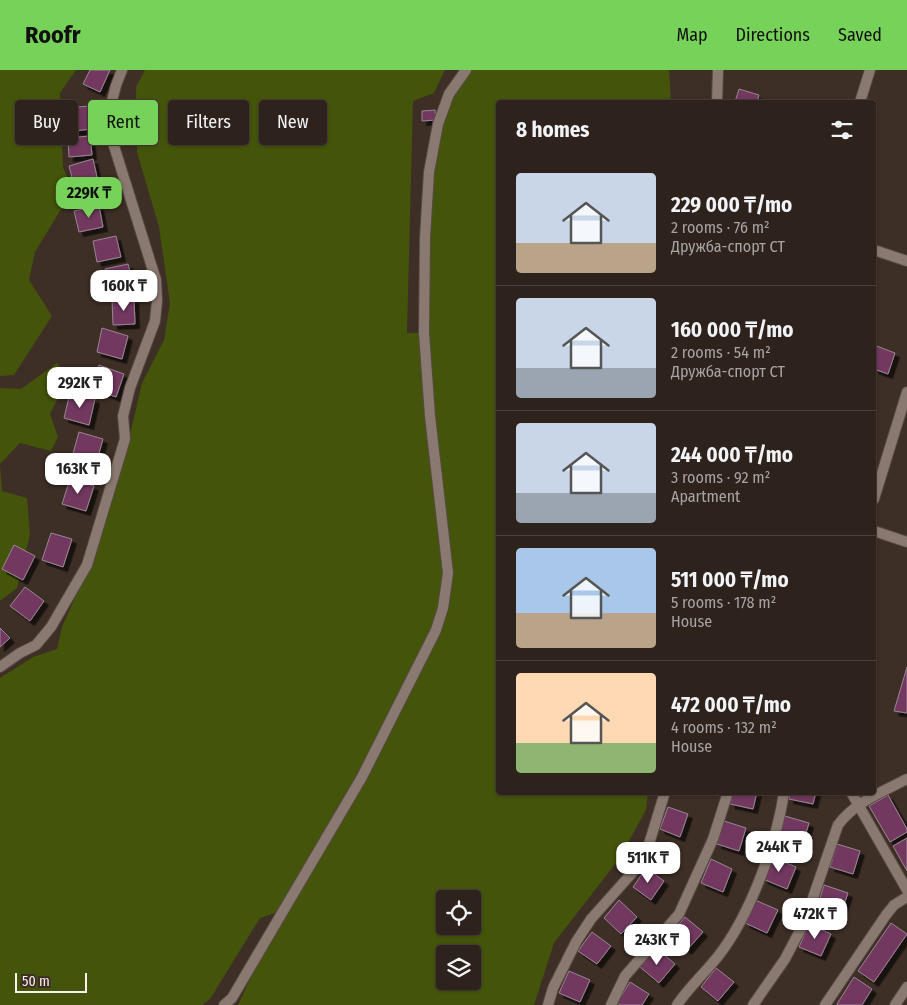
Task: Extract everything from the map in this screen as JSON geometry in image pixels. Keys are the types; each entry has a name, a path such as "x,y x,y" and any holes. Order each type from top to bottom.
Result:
{"street":[{"path":"0,667 20,653 36,645 51,627 87,566 124,439 124,416 130,388 154,321 158,302 156,280 109,130 109,113 114,89 122,70"},
{"path":"224,1005 232,998 362,777 436,630 443,608 448,573 430,416 424,333 425,238 429,172 438,124 449,94 466,70"},
{"path":"717,100 718,70"},
{"path":"861,100 870,70"},
{"path":"876,251 907,261"},
{"path":"876,493 907,392"},
{"path":"876,532 907,542"},
{"path":"876,795 907,779"},
{"path":"548,1005 553,988 576,942 591,919 641,863 664,795"},
{"path":"611,1005 625,976 679,914 713,840 727,795"},
{"path":"677,1005 720,954 738,926 771,850 784,795"},
{"path":"853,795 907,890"},
{"path":"753,1005 785,959 806,921 838,825 858,804 876,795"},
{"path":"825,1005 886,915 894,906 907,897"},
{"path":"895,1005 907,987"}],"green space":[{"path":"0,70 76,70 60,93 60,100 15,100 15,145 62,145 63,167 76,198 60,211 35,252 29,280 52,316 14,375 0,376"},
{"path":"145,70 445,70 434,93 413,101 407,333 427,333 434,146 464,70 669,70 671,100 496,100 496,795 648,795 646,810 619,859 554,943 534,1005 238,1005 281,911 260,918 210,999 202,1005 0,1005 0,678 33,657 57,649 62,627 99,544 123,465 142,383 164,340 170,303 159,227 137,152 137,145 158,145 158,100 136,100 136,87"},
{"path":"57,363 69,376 50,414 58,437 51,451 20,443 0,464 0,388 21,389"},
{"path":"0,465 2,491 27,498 30,535 17,588 0,601"}],"building":[{"path":"90,70 110,70 100,92 83,84"},
{"path":"739,89 759,95 758,100 736,100"},
{"path":"88,106 88,129 78,131 78,107"},
{"path":"435,110 436,120 422,121 422,111"},
{"path":"88,136 88,145 91,145 92,155 69,157 68,145 78,145 78,137"},
{"path":"93,159 97,177 74,185 69,166"},
{"path":"108,179 112,199 89,204 85,185"},
{"path":"99,206 103,227 79,232 74,211"},
{"path":"116,236 121,257 97,262 93,241"},
{"path":"128,264 134,287 111,292 105,269"},
{"path":"134,299 135,324 113,325 112,300"},
{"path":"102,328 128,336 122,359 97,352"},
{"path":"876,346 895,353 888,374 876,370"},
{"path":"99,365 124,374 116,397 90,388"},
{"path":"70,393 95,399 89,425 64,418"},
{"path":"79,432 103,439 96,464 72,457"},
{"path":"70,479 94,486 86,511 62,504"},
{"path":"51,533 72,539 63,567 42,560"},
{"path":"14,545 35,556 23,580 2,569"},
{"path":"25,587 44,601 30,621 10,606"},
{"path":"0,628 10,638 0,647"},
{"path":"907,667 907,713 894,711"},
{"path":"732,795 756,795 753,809 730,804"},
{"path":"790,795 815,795 813,804 789,799"},
{"path":"888,795 907,829 907,832 890,842 869,806"},
{"path":"668,807 688,814 680,837 660,829"},
{"path":"785,816 809,823 802,846 778,838"},
{"path":"724,821 746,828 739,851 717,844"},
{"path":"907,838 907,871 893,846"},
{"path":"837,844 860,851 853,874 830,867"},
{"path":"772,857 796,867 787,889 763,879"},
{"path":"711,859 732,869 723,892 701,883"},
{"path":"646,868 664,881 651,900 633,887"},
{"path":"824,885 848,893 840,916 817,908"},
{"path":"619,900 637,917 621,934 604,918"},
{"path":"755,900 778,910 767,933 745,923"},
{"path":"685,917 703,932 687,950 670,935"},
{"path":"891,923 907,934 874,982 858,971"},
{"path":"809,924 831,934 821,956 799,947"},
{"path":"592,932 611,946 597,964 578,951"},
{"path":"656,948 675,964 659,983 640,967"},
{"path":"716,968 734,982 718,1001 701,987"},
{"path":"569,971 590,980 580,1002 559,993"},
{"path":"854,977 872,989 862,1005 838,1005 837,1004"},
{"path":"630,982 649,994 642,1005 620,1005 617,1003"}]}
